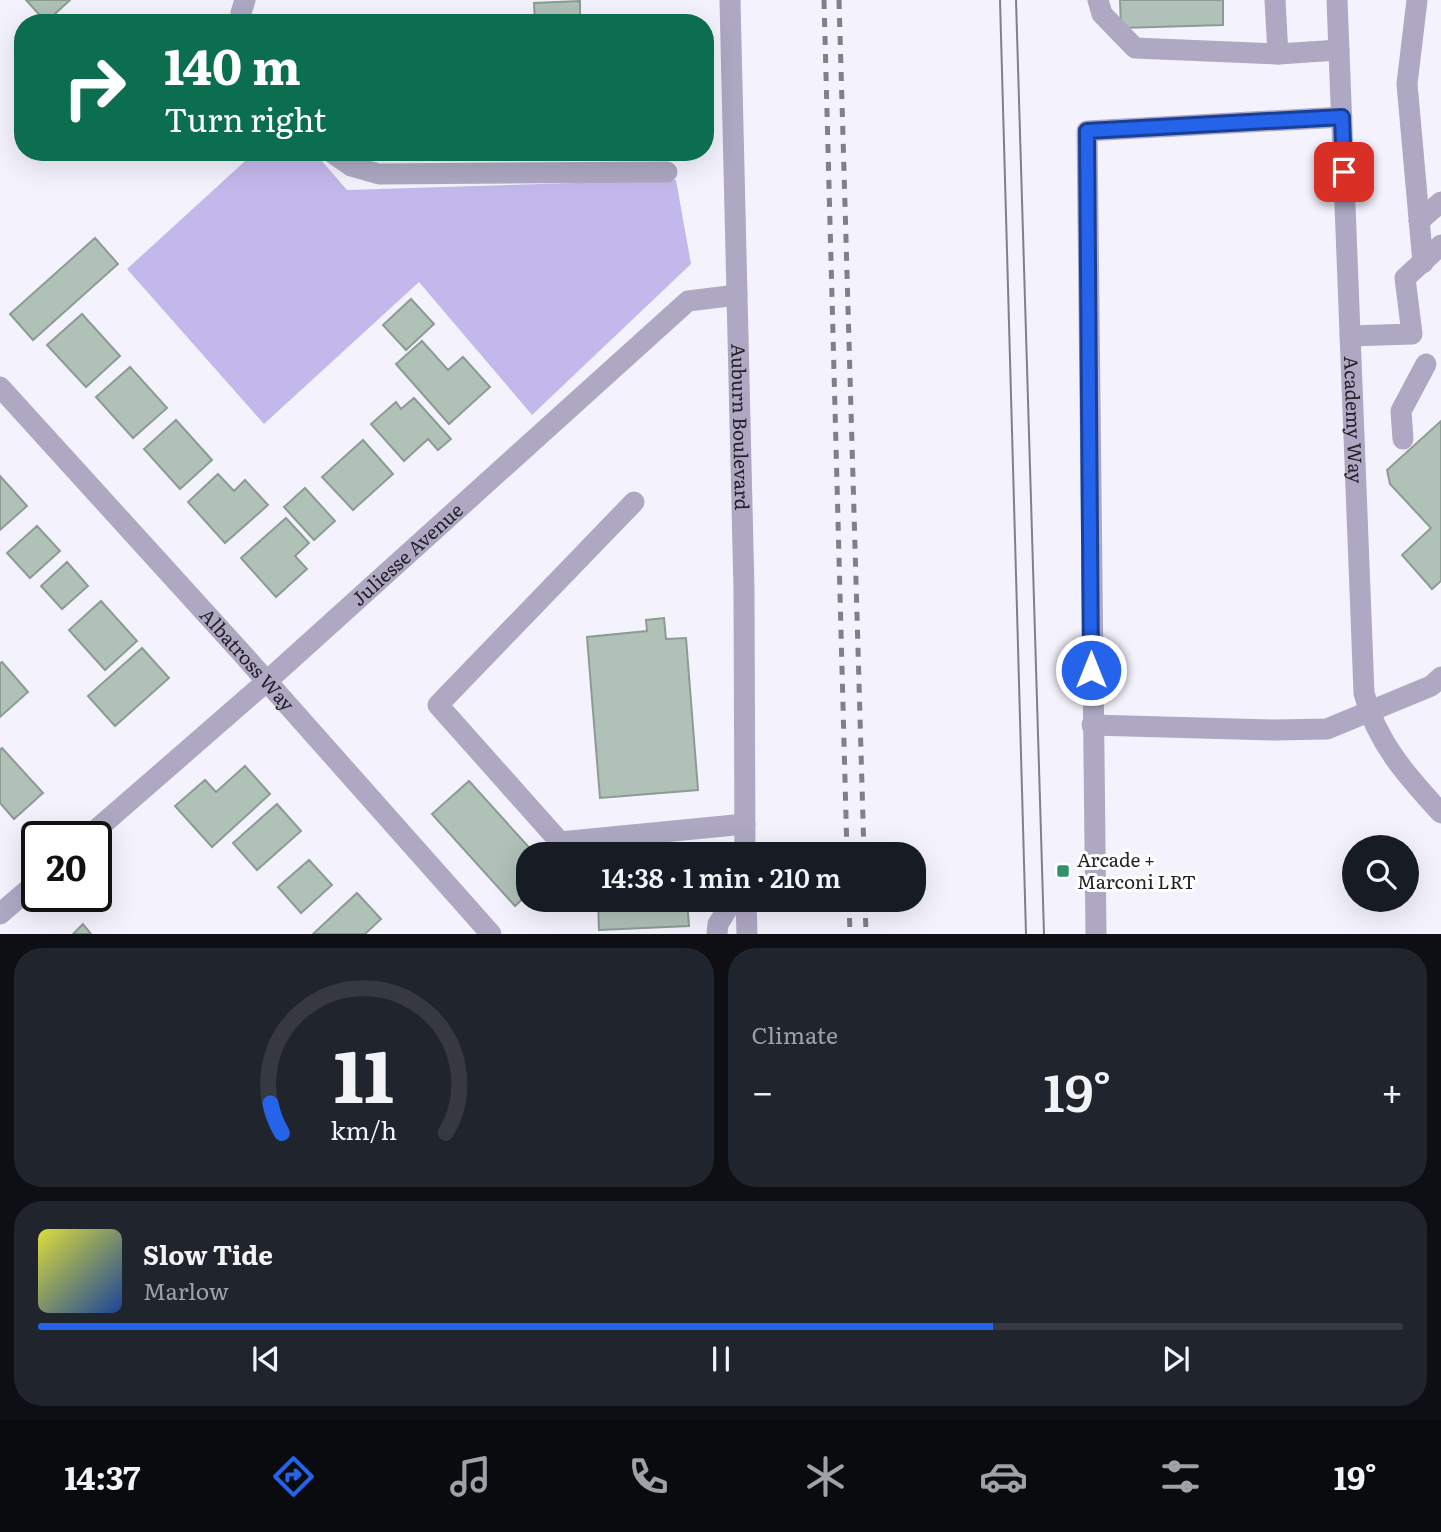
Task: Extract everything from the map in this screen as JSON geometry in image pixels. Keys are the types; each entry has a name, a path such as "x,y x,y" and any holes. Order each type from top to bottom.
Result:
{"street":[{"name":"Auburn Boulevard","path":"730,0 744,590 745,842"},
{"path":"1098,0 1102,14 1135,48 1278,54 1339,50"},
{"path":"1275,0 1278,54"},
{"name":"Academy Way","path":"1337,0 1364,693 1368,712 1390,752 1441,813"},
{"path":"1417,0 1408,84 1423,263"},
{"path":"1096,933 1087,131 1342,117"},
{"path":"344,161 351,166 379,174 667,172"},
{"path":"1419,221 1441,202"},
{"path":"1403,439 1401,411 1434,364 1412,334 1405,278 1441,245"},
{"name":"Juliesse Avenue","path":"106,821 266,682 688,301 737,295"},
{"path":"1350,336 1412,334"},
{"name":"Albatross Way","path":"0,387 491,933"},
{"path":"634,502 438,705 560,842 745,824"},
{"path":"1092,725 1327,729 1431,686 1441,677"},
{"path":"0,914 21,896"},
{"path":"717,933 718,924 726,912"},
{"path":"746,912 747,933"}],"shaded area":[{"path":"245,161 322,161 347,190 676,180 691,264 532,415 419,282 264,424 127,269"}],"building":[{"path":"26,0 70,0 55,14 39,14"},
{"path":"1120,0 1223,0 1223,25 1121,28"},
{"path":"580,1 580,14 535,14 534,3"},
{"path":"95,238 118,264 33,340 10,314"},
{"path":"411,299 434,324 406,350 383,325"},
{"path":"82,314 120,356 86,387 47,345"},
{"path":"422,341 448,370 463,357 490,387 449,424 396,364"},
{"path":"130,367 167,408 133,438 96,397"},
{"path":"414,398 451,439 438,450 428,439 404,461 371,424 396,402 401,409"},
{"path":"176,420 212,460 180,489 144,449"},
{"path":"1441,421 1441,581 1432,589 1402,555 1431,528 1390,484 1387,470"},
{"path":"363,440 393,474 353,510 322,477"},
{"path":"218,474 234,491 245,480 268,505 225,543 188,502"},
{"path":"0,476 27,506 0,530"},
{"path":"305,488 335,521 314,540 284,507"},
{"path":"286,518 309,543 295,556 307,569 276,597 241,558"},
{"path":"37,526 60,551 30,578 7,553"},
{"path":"67,562 88,586 62,609 41,586"},
{"path":"101,601 137,641 105,670 69,630"},
{"path":"664,618 666,639 686,638 698,790 600,798 587,637 647,631 646,620"},
{"path":"142,648 169,678 115,726 88,696"},
{"path":"2,662 28,692 0,717 0,663"},
{"path":"2,748 43,793 14,819 0,803"},
{"path":"245,766 270,794 212,847 175,806 205,780 216,792"},
{"path":"469,781 524,842 516,842 515,906 432,814"},
{"path":"277,804 301,831 257,870 233,843"},
{"path":"309,860 332,885 301,913 278,887"},
{"path":"357,893 381,919 365,934 313,934"},
{"path":"598,912 688,912 689,926 599,930"},
{"path":"83,924 91,934 73,934"}],"tram line":[{"path":"1000,0 1026,934"},
{"path":"1016,0 1044,934"}],"railway":[{"path":"824,0 847,842"},
{"path":"839,0 864,842"},
{"path":"849,912 850,934"},
{"path":"865,912 866,934"}],"place":[{"name":"Arcade + Marconi LRT","path":"1063,871"}],"route":[{"path":"1091,670 1087,131 1342,117 1344,172"}]}
